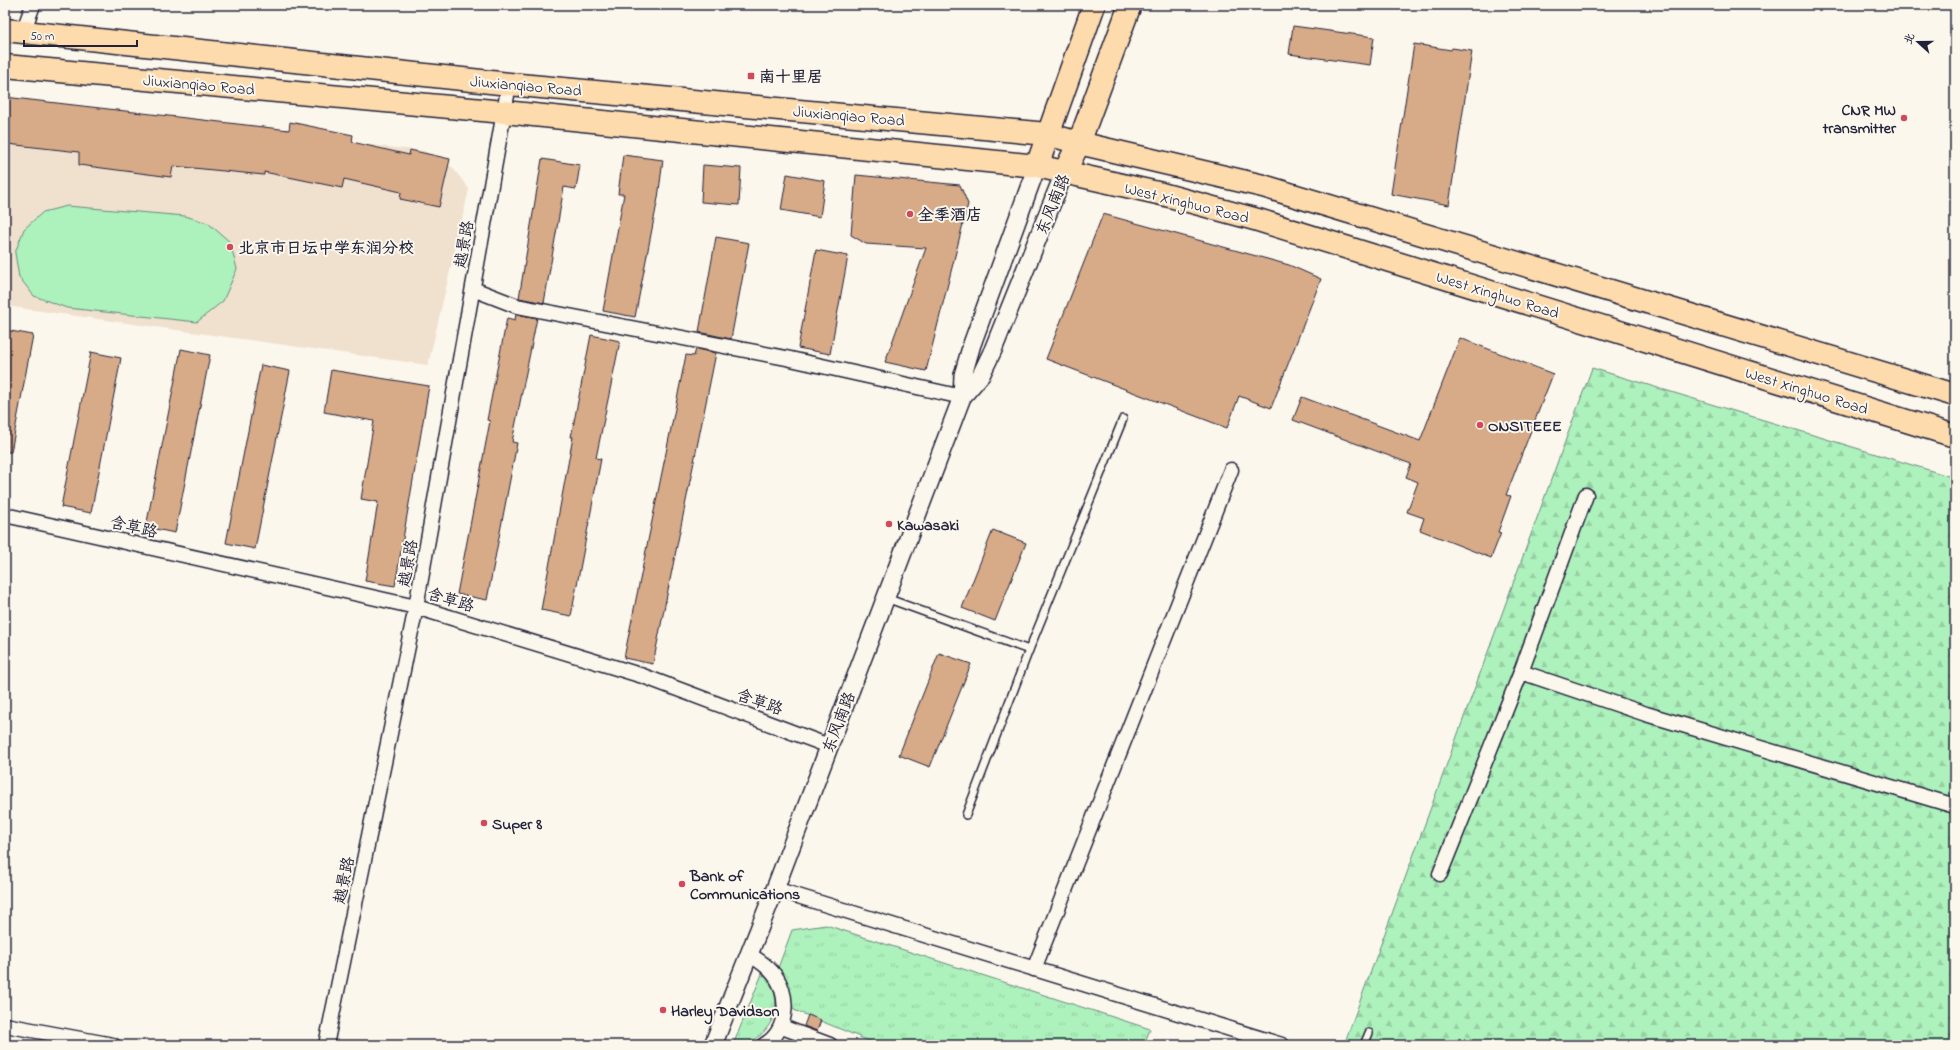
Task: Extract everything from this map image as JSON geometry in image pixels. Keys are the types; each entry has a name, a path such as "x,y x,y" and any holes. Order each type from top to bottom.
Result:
{"main road":[{"name":"东风南路","path":"1037,166 1047,134 1094,5"},
{"name":"东风南路","path":"1064,173 1079,144 1130,5"},
{"name":"Jiuxianqiao Road","path":"14,31 509,84 1047,134"},
{"name":"Jiuxianqiao Road","path":"5,66 504,112 1037,166"},
{"name":"West Xinghuo Road","path":"1047,134 1079,144 1263,186 1955,395"},
{"name":"West Xinghuo Road","path":"1037,166 1162,194 1258,220 1955,436"}],"street":[{"path":"14,31 33,5"},
{"name":"越景路","path":"326,1045 416,606 509,84"},
{"name":"东风南路","path":"713,1045 775,889 962,397 963,375 972,344 1037,166"},
{"name":"东风南路","path":"962,397 981,375 984,369 1064,173"},
{"path":"473,289 517,306 786,358 962,397"},
{"path":"1034,969 1231,470"},
{"path":"1440,874 1521,672 1586,495"},
{"name":"含草路","path":"5,514 416,606 643,676 829,746"},
{"path":"1521,672 1646,714 1955,806"},
{"path":"775,889 1282,1045"},
{"path":"749,954 772,971 784,996 782,1028 770,1042 764,1045"},
{"path":"5,1025 112,1045"},
{"path":"782,1028 830,1045"}],"lane":[{"path":"966,815 1029,650 1123,419"},
{"path":"886,598 1029,650"},
{"path":"1364,1045 1370,1033"}],"shaded area":[{"name":"北京市日坛中学东润分校","path":"5,104 424,151 452,167 469,189 428,365 5,306"}],"green space":[{"path":"67,206 185,216 208,223 230,242 237,269 223,301 197,322 67,308 34,296 19,277 15,253 24,229 43,212"},
{"path":"1592,368 1955,478 1955,1045 1354,1045 1345,1042"},
{"path":"826,925 1150,1029 1144,1045 879,1045 794,1010 778,968 792,930"},
{"path":"762,974 771,984 775,996 775,1007 772,1019 766,1029 757,1037 746,1043 733,1045"}],"building":[{"path":"1293,26 1374,37 1370,65 1289,54"},
{"path":"1414,44 1451,50 1452,48 1472,51 1449,205 1391,194"},
{"path":"5,97 289,130 290,122 353,135 352,142 409,155 410,150 450,159 439,207 400,199 401,192 344,179 342,188 264,172 264,175 173,166 171,177 79,165 79,152 7,144 9,130 5,130"},
{"path":"623,155 663,160 658,198 635,317 603,311 624,194 618,194"},
{"path":"542,159 580,165 576,189 564,187 544,303 519,298"},
{"path":"703,165 741,168 739,205 701,202"},
{"path":"787,174 825,181 820,217 781,210"},
{"path":"856,175 960,185 968,204 926,371 885,362 926,248 866,244 851,235"},
{"path":"1103,214 1289,265 1321,279 1271,408 1239,396 1227,428 1046,359"},
{"path":"716,237 749,243 731,339 699,332"},
{"path":"816,250 848,256 830,354 798,348"},
{"path":"516,314 537,318 512,442 517,443 487,600 457,594 490,421 487,420 507,318 515,320"},
{"path":"5,330 33,335 11,452 5,452"},
{"path":"591,335 620,341 596,458 601,459 571,616 541,610 573,437 571,437"},
{"name":"ONSITEEE","path":"1460,338 1553,374 1506,495 1511,496 1498,532 1501,533 1491,558 1420,530 1424,518 1407,512 1418,482 1406,477 1411,464 1293,420 1302,397 1420,441"},
{"path":"181,349 210,355 175,533 146,527"},
{"path":"696,349 716,353 653,664 624,658 686,355 694,356"},
{"path":"91,352 121,358 91,513 61,507"},
{"path":"261,365 290,371 255,549 226,543"},
{"path":"331,370 429,386 395,586 365,581 378,502 361,499 374,421 324,412"},
{"path":"993,530 1026,543 995,621 962,608"},
{"path":"939,653 971,664 930,767 899,755"},
{"path":"808,1015 821,1020 817,1031 804,1026"}],"place":[{"name":"南十里居","path":"751,76"},
{"name":"CNR MW transmitter","path":"1904,118"},
{"name":"全季酒店","path":"910,214"},
{"name":"北京市日坛中学东润分校","path":"230,247"},
{"name":"ONSITEEE","path":"1480,425"},
{"name":"Kawasaki","path":"889,524"},
{"name":"Super 8","path":"484,823"},
{"name":"Bank of Communications","path":"682,884"},
{"name":"Harley Davidson","path":"663,1010"}]}
